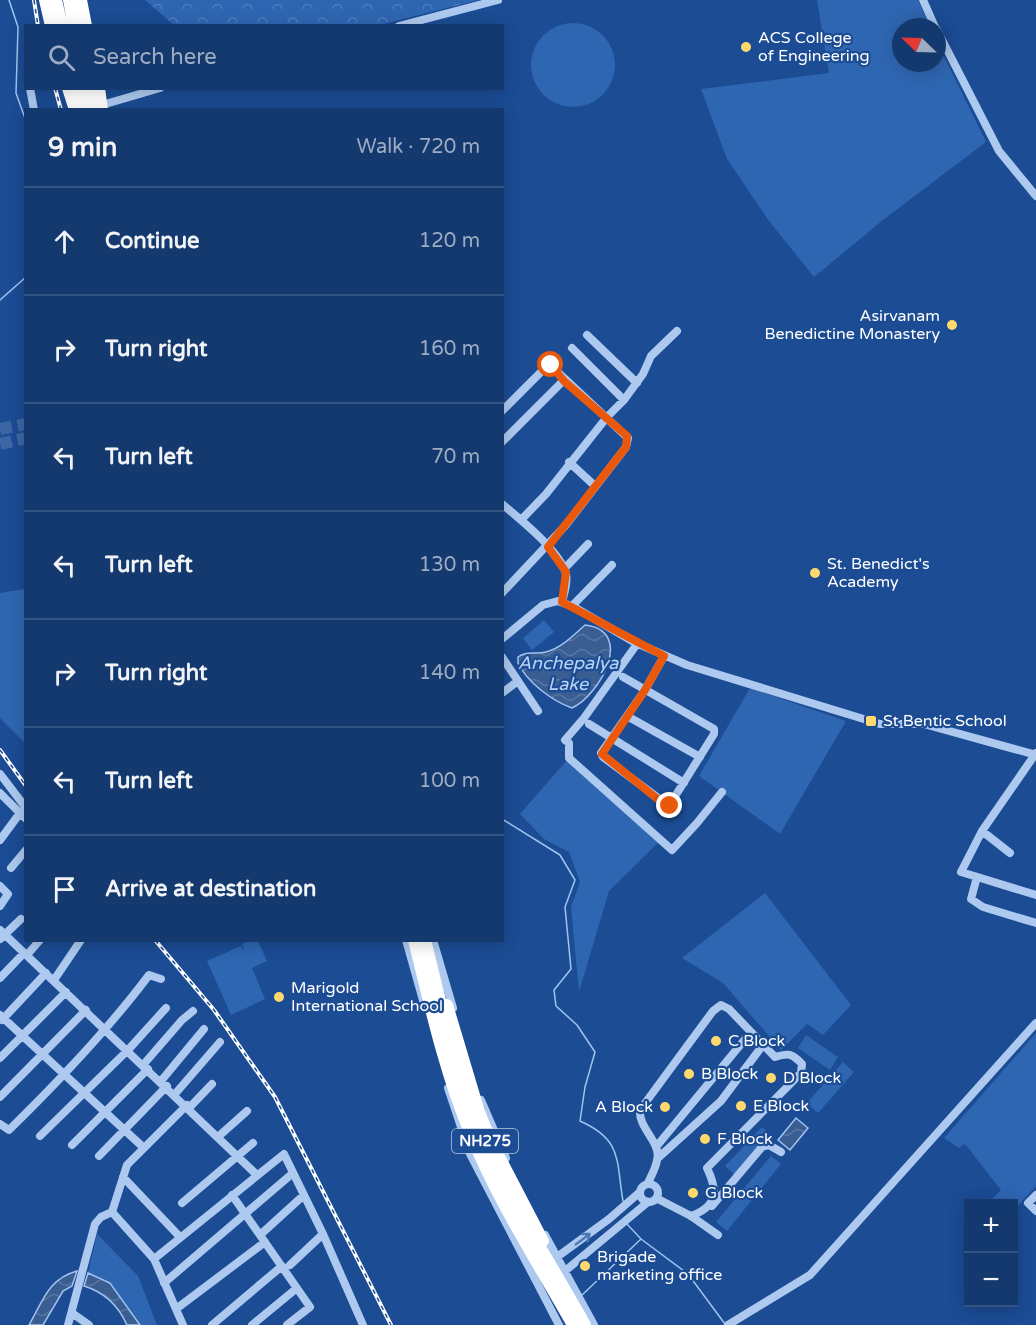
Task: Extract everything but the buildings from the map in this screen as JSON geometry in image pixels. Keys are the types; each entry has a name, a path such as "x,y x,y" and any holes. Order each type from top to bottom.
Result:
{"highway":[{"path":"45,0 51,24"},
{"path":"56,0 62,24"},
{"path":"69,0 74,24"},
{"path":"81,0 86,24"},
{"path":"69,90 74,108"},
{"path":"79,90 83,108"},
{"path":"90,90 101,108"},
{"path":"99,90 101,108"},
{"name":"NH275","path":"411,942 465,1132 509,1227 566,1325"},
{"name":"NH275","path":"411,942 457,1097 471,1135 490,1176 573,1325"},
{"name":"NH275","path":"429,942 467,1094 480,1131 585,1325"},
{"name":"NH275","path":"430,942 484,1125 511,1180 592,1325"},
{"path":"465,1132 484,1125"}],"street":[{"path":"407,24 498,0"},
{"path":"923,0 931,18"},
{"path":"946,48 999,151 1036,196"},
{"path":"30,90 34,108"},
{"path":"101,108 154,90"},
{"path":"521,520 546,494 569,462 624,400 637,383 651,356 677,331"},
{"path":"587,335 637,383"},
{"path":"572,348 624,400"},
{"path":"504,409 546,364 551,365 564,381 627,436 628,441 548,547 504,591"},
{"path":"504,440 564,381"},
{"path":"569,462 595,486"},
{"path":"504,506 548,547 564,569 567,577 562,602"},
{"path":"564,569 588,544"},
{"path":"572,606 612,564"},
{"path":"504,637 543,605 562,602 637,644 664,656 871,721 924,724 1036,754 982,831 962,872 1036,895"},
{"path":"637,644 584,718 565,740 569,743 569,758 672,850 722,792"},
{"path":"623,677 645,690 714,729 714,734 670,806 666,806 603,757 603,749 645,690 664,656"},
{"path":"504,660 538,711"},
{"path":"504,692 518,681"},
{"path":"627,716 700,757"},
{"path":"590,724 611,740 684,783"},
{"path":"0,774 24,814"},
{"path":"1,795 24,814"},
{"path":"0,840 24,814"},
{"path":"982,831 1010,853"},
{"path":"11,867 24,852"},
{"path":"977,877 971,899 983,907 1036,923"},
{"path":"0,886 9,894 0,906"},
{"path":"21,919 2,934 175,1094 257,1175"},
{"path":"0,978 38,942"},
{"path":"54,980 80,942"},
{"name":"NH275","path":"411,942 459,1126 470,1154 559,1325"},
{"name":"NH275","path":"430,942 483,1106 516,1178 592,1325"},
{"path":"46,973 1,1018 144,1148"},
{"path":"0,1124 9,1130 106,1029 148,975 160,980"},
{"path":"0,1058 66,992"},
{"path":"658,1158 656,1148 639,1117 640,1110 713,1011 722,1005 729,1009 775,1057 787,1053 794,1055 802,1064 801,1073 707,1168 715,1185 713,1201 702,1212"},
{"path":"40,1136 128,1050 166,1008"},
{"path":"0,1097 86,1010"},
{"path":"72,1145 106,1112 146,1067 182,1020 193,1011"},
{"path":"728,1325 810,1275 1036,1023"},
{"path":"99,1156 125,1130 164,1084 204,1029"},
{"path":"656,1148 751,1032"},
{"path":"175,1094 220,1042"},
{"path":"557,1257 626,1205 648,1184 658,1158 721,1101 763,1045"},
{"path":"68,1325 95,1224 101,1217 112,1212 127,1165 212,1084"},
{"path":"219,1136 247,1111"},
{"path":"681,1117 693,1126"},
{"path":"182,1203 252,1143"},
{"path":"691,1216 706,1213 762,1147 769,1144 781,1152"},
{"path":"154,1259 284,1154 323,1234 363,1325"},
{"path":"164,1282 293,1173"},
{"path":"123,1177 180,1237"},
{"path":"565,1271 652,1200 657,1189 648,1184"},
{"path":"640,1192 643,1200 652,1200 691,1216 718,1235"},
{"path":"232,1195 263,1239 286,1265 297,1288 310,1307 287,1325"},
{"path":"176,1309 263,1239 304,1195"},
{"path":"1036,1195 1028,1203 1036,1211"},
{"path":"112,1212 154,1259 183,1325"},
{"path":"606,1221 614,1231"},
{"path":"212,1325 323,1234"},
{"path":"252,1325 297,1288"},
{"path":"72,1313 89,1325"}],"green space":[{"path":"145,0 479,0 383,24 173,24"},
{"path":"817,0 918,0 926,18 892,18 892,72 946,72 946,60 986,142 883,220 814,277 769,221 727,159 701,89 829,73"},
{"path":"573,23 589,26 603,35 612,49 615,65 612,81 603,95 589,104 573,107 557,104 543,95 534,81 531,65 534,49 543,35 557,26"},
{"path":"24,589 24,742 0,718 0,593"},
{"path":"544,620 554,632 532,650 523,638"},
{"path":"750,688 846,721 780,834 699,776"},
{"path":"568,759 662,839 609,891 579,992 571,907 580,882 569,852 544,839 520,814"},
{"path":"765,893 851,1005 823,1035 807,1024 781,1050 723,983 682,958"},
{"path":"258,942 267,961 252,968 265,999 231,1015 207,961 241,946 245,952 242,944"},
{"path":"1036,1033 1036,1186 1018,1206 1018,1199 992,1199 1001,1190 965,1144 959,1148 944,1138"},
{"path":"806,1035 838,1057 830,1070 798,1048"},
{"path":"843,1062 854,1072 818,1113 807,1103"},
{"path":"762,1127 774,1137 737,1177 725,1166"},
{"path":"771,1156 781,1164 727,1231 716,1222"},
{"path":"97,1234 138,1276 157,1325 140,1325 110,1283 88,1273"}],"water":[{"name":"Anchepalya Lake","path":"585,625 600,630 608,639 610,651 608,664 593,691 572,708 548,696 534,684 522,670 518,657 557,648"},
{"path":"796,1118 808,1128 790,1150 778,1140"},
{"path":"77,1271 72,1286 63,1291 43,1325 29,1325 53,1285 59,1279"},
{"path":"88,1273 110,1283 140,1325 127,1325 110,1300 84,1286"}],"waterway":[{"path":"9,0 18,27 16,93 24,115"},
{"path":"0,300 24,279"},
{"path":"504,820 560,855 575,880 565,907 571,969 554,990 556,1006 577,1025 595,1052 585,1087 580,1121 594,1128 611,1144 618,1163 623,1201"},
{"path":"627,1224 641,1239 688,1274 725,1324"},
{"path":"582,1295 641,1239"}],"tunnel":[{"path":"0,429 24,424"},
{"path":"0,444 24,438"}],"railway":[{"path":"34,0 38,24"},
{"path":"56,90 60,108"},
{"path":"0,750 24,783"},
{"path":"157,942 214,1010 275,1097 391,1325"}],"place":[{"name":"ACS College of Engineering","path":"746,47"},
{"name":"Asirvanam Benedictine Monastery","path":"952,325"},
{"name":"St. Benedict's Academy","path":"815,573"},
{"name":"St Bentic School","path":"871,721"},
{"name":"Marigold International School","path":"279,997"},
{"name":"C Block","path":"716,1041"},
{"name":"B Block","path":"689,1074"},
{"name":"D Block","path":"771,1078"},
{"name":"E Block","path":"741,1106"},
{"name":"A Block","path":"665,1107"},
{"name":"F Block","path":"705,1139"},
{"name":"G Block","path":"693,1193"},
{"name":"Brigade marketing office","path":"585,1266"}],"route":[{"path":"551,365 564,381 627,436 626,447 548,547 566,572 562,602 633,642 664,656 653,678 603,749 602,754 666,806 670,806"}]}
